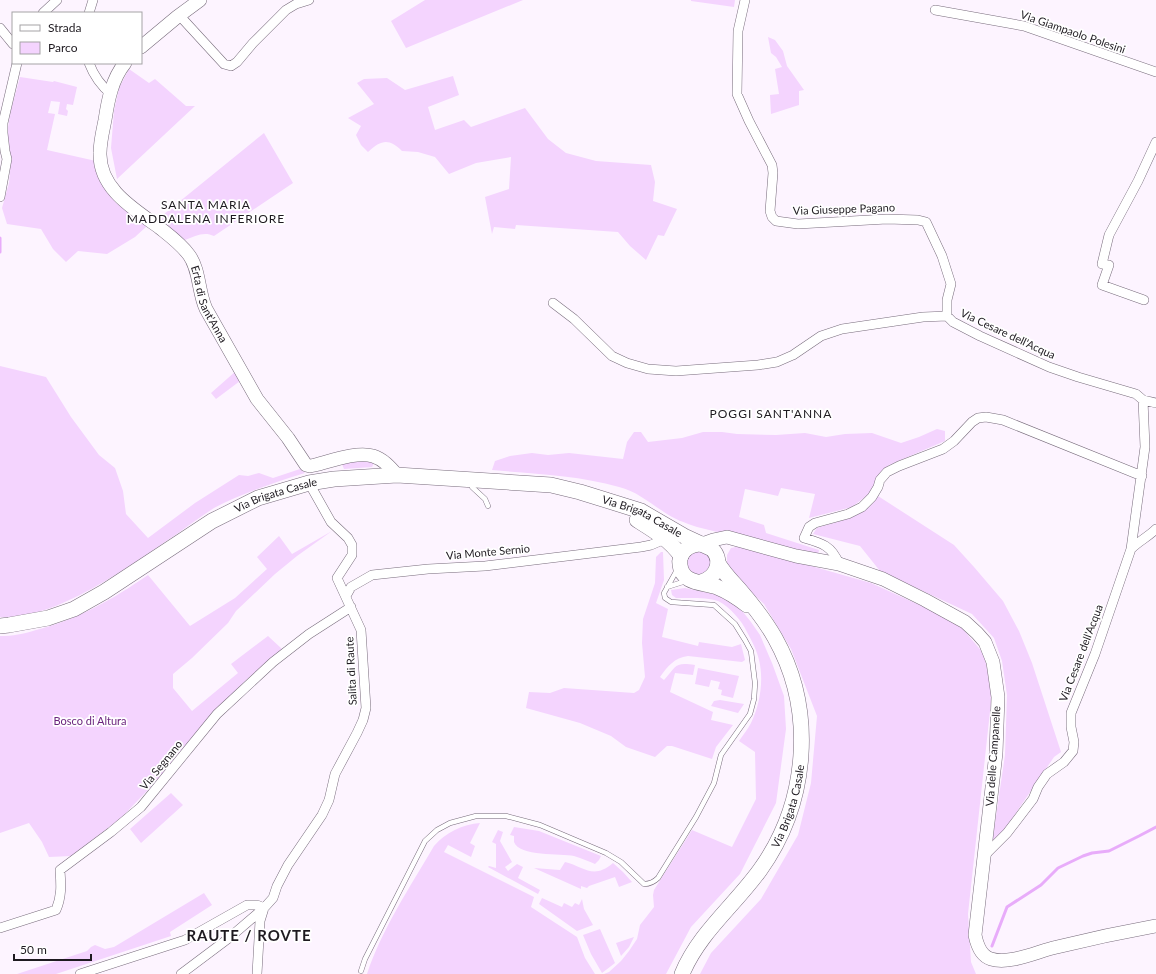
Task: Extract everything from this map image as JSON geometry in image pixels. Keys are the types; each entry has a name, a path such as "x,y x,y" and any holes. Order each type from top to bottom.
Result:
{"main road":[{"name":"Via Brigata Casale","path":"0,626 10,626 48,618 74,609 104,592 212,521 258,498 309,482 397,475 551,485 580,492 641,511 715,552 723,572 760,615 775,638 790,674 797,697 801,720 802,737 798,781 788,818 771,853 758,872 700,941 682,974"},
{"name":"Via Brigata Casale","path":"580,492 631,517 651,529 665,539 676,550 680,561 681,572 695,581 718,588 740,600 760,615"},
{"name":"Via Brigata Casale","path":"680,561 684,551 696,544 702,544"},
{"path":"695,581 706,581 715,574 718,560"}],"street":[{"path":"44,12 58,0"},
{"path":"89,12 93,0"},
{"path":"142,46 179,15 200,0"},
{"path":"179,15 224,64 231,66 237,62 253,43 286,10 296,4 309,0"},
{"name":"Via Giuseppe Pagano","path":"745,0 738,31 737,94 772,165 773,173 770,211 772,217 776,221 798,224 887,219 918,220 926,222 942,256 951,284 947,300 947,316"},
{"name":"Via Giampaolo Polesini","path":"935,10 1024,26 1156,72"},
{"path":"0,28 12,43"},
{"path":"0,197 7,159 4,151 3,123 17,64"},
{"path":"88,64 92,73 101,85 111,94"},
{"name":"Erta di Sant'Anna","path":"124,64 115,79 103,131 100,153 101,164 108,183 125,201 173,239 193,260 202,301 206,309 258,399 288,438 302,460 310,466 355,456 374,456 382,460 397,475"},
{"path":"1144,300 1102,285 1109,265 1102,264 1109,235 1138,181 1156,142"},
{"name":"Via Cesare dell'Acqua","path":"553,303 574,319 612,356 627,363 648,369 676,371 758,366 777,362 793,355 821,336 842,329 922,317 947,316 953,322 980,336 1049,367 1078,378 1136,394 1143,400 1145,447 1131,548 1095,654 1071,713 1071,728 1074,742 1073,751 1064,762 1047,774 1038,787 1033,799 1007,833 984,856"},
{"path":"1143,400 1156,403"},
{"path":"839,564 835,555 828,547 804,538 809,527 815,523 848,514 862,507 872,498 880,480 887,472 942,449 954,441 972,422 978,418 986,417 1003,420 1142,476"},
{"name":"Salita di Raute","path":"257,974 260,921 264,908 273,898 277,886 288,865 322,815 329,800 335,774 363,720 366,708 361,630 338,578 352,555 352,545 348,538 331,522 309,482"},
{"path":"641,547 648,538 651,529 655,526 661,526 686,540 702,544"},
{"path":"1131,548 1150,536 1156,529"},
{"name":"Via delle Campanelle","path":"702,544 727,537 796,556 839,564 883,579 965,622 977,633 990,652 996,673 998,697 996,753 975,935 980,950 984,955 990,959 1000,961 1061,946 1156,926"},
{"name":"Via Monte Sernio","path":"346,596 352,587 372,574 485,566 641,547 651,545 665,539"},
{"name":"Via delle Campanelle","path":"718,560 725,546 733,543 746,542"},
{"name":"Via Segnano","path":"0,928 56,910 60,902 62,890 60,870 111,832 141,807 217,714 273,662 309,634 351,607"},
{"path":"80,974 185,940 247,906 257,905 264,908 229,938 181,974"}],"lane":[{"path":"471,479 472,487 485,499 488,506"},
{"path":"361,971 365,959 425,841 437,830 450,822 476,816 506,816 540,825 606,853 627,867 644,884 654,882 658,878 696,817 714,783 721,755 750,714 754,699 755,683 751,651 746,640 735,624 714,605 670,602 665,598 664,593 680,561"},
{"path":"667,587 679,582 695,581"}],"green space":[{"path":"425,0 523,0 406,48 391,21"},
{"path":"691,0 735,0 734,7"},
{"path":"768,37 775,40 783,51 787,66 804,90 799,91 799,105 771,114 770,95 779,94 775,69 782,67 776,57 771,53"},
{"path":"129,69 149,83 155,79 186,106 195,106 117,179 111,148 114,111 119,88"},
{"path":"453,76 459,95 428,107 435,130 464,120 471,127 525,108 548,139 566,153 596,161 651,165 655,182 653,201 677,209 664,236 658,235 646,260 630,246 618,232 516,225 515,229 494,227 492,234 485,197 509,189 511,157 476,163 449,174 435,157 418,152 402,151 389,142 381,143 368,152 361,145 356,135 361,126 348,118 374,104 357,83 364,79 387,78 405,90"},
{"path":"20,77 54,81 77,87 73,105 67,104 67,116 58,114 60,102 51,101 48,113 55,114 47,150 96,161 106,190 116,203 147,226 135,237 107,254 78,251 66,262 53,249 41,229 7,224 2,208 9,183 11,160 7,133 11,110"},
{"path":"264,133 293,183 214,236 203,234 185,240 158,219"},
{"path":"0,366 46,377 71,417 99,455 115,468 123,491 126,514 148,538 195,503 239,475 248,476 259,473 273,478 300,469 305,473 258,489 214,508 119,573 70,600 46,610 22,616 0,617"},
{"path":"236,371 240,381 216,399 211,393"},
{"path":"937,429 945,431 945,441 889,465 878,478 869,494 852,507 809,518 815,494 781,488 778,496 745,489 739,517 764,525 766,533 819,550 818,557 697,527 672,517 637,494 619,487 572,477 492,470 495,461 510,456 532,453 548,455 569,453 623,459 627,442 634,432 641,432 648,442 682,438 703,432 722,432 776,435 805,433 826,437 845,434 872,433 901,443"},
{"path":"362,458 374,463 372,467 344,469 342,464"},
{"path":"878,496 954,545 1003,601 1019,631 1032,663 1061,752 1054,757 1005,829 992,843 1005,755 1007,695 1002,661 994,638 972,614 880,571 860,546 813,534 817,528 859,514 867,509"},
{"name":"Bosco di Altura","path":"332,531 275,574 236,611 228,623 173,674 173,688 192,711 238,673 231,664 268,636 282,649 246,680 202,725 166,771 121,818 71,856 49,857 42,842 29,823 0,833 0,636 22,634 66,621 94,608 148,575 190,626 235,598 267,569 257,557 279,536 292,554"},
{"path":"741,546 871,583 926,608 962,628 984,654 992,693 968,914 971,962 976,974 700,974 711,953 761,899 798,835 811,783 817,716 791,649 764,604 736,578 727,567 727,555 731,548"},
{"path":"699,551 704,552 710,558 710,568 704,574 699,575 694,574 688,568 687,563 688,558 694,552"},
{"path":"663,552 664,580 656,603 668,609 662,637 698,646 699,642 732,647 741,644 745,660 742,662 688,656 683,657 672,663 660,677 664,680 676,666 683,664 695,665 693,675 675,673 670,692 713,712 711,720 733,725 716,747 712,759 672,746 667,746 655,757 626,747 611,736 580,723 526,708 529,692 550,693 564,688 634,693 639,690 645,677 642,643 643,619 655,583 656,557"},
{"path":"685,588 718,595 732,602 743,612 760,635 772,663 784,696 786,729 776,803 740,874 691,927 666,974 604,974 609,972 621,961 637,939 640,925 654,907 654,890 692,830 732,847 756,799 755,752 739,741 751,723 759,700 761,676 757,653 742,623 731,611 718,601 697,598 676,598 672,595 671,590"},
{"path":"698,668 739,676 733,698 721,695 722,690 718,689 720,682 711,680 709,687 695,684"},
{"path":"720,700 744,704 738,713 711,706 714,701"},
{"path":"171,793 183,805 141,843 130,829"},
{"path":"480,823 470,843 475,846 471,857 448,845 444,852 534,897 531,907 577,937 585,958 595,974 367,974 388,925 434,846 443,837 461,827"},
{"path":"514,827 539,831 601,856 595,864 574,856 541,854 524,850 517,847 514,842 514,836 510,835"},
{"path":"498,830 503,832 500,841 512,862 505,867 508,871 517,864 523,867 518,878 540,890 538,894 488,867 496,868 496,844 492,842"},
{"path":"565,862 589,871 600,871 613,863 632,882 619,887 615,877 587,888 581,886 581,889 534,868 560,870"},
{"path":"204,893 212,905 170,932 171,936 56,974 17,974 87,951 95,945 105,949 114,947"},
{"path":"542,898 562,907 564,903 572,907 575,903 579,905 582,899 584,909 593,925 577,931 539,904"},
{"path":"600,929 615,963 602,973 591,954 583,935"},
{"path":"634,937 629,947 621,956 616,943"}],"waterway":[{"path":"0,238 0,252"},
{"path":"992,946 1007,907 1041,885 1058,868 1083,856 1092,853 1109,851 1156,827"}],"district":[{"name":"SANTA MARIA MADDALENA INFERIORE","path":"206,212"},
{"name":"POGGI SANT'ANNA","path":"771,414"},
{"name":"RAUTE / ROVTE","path":"249,936"}]}
